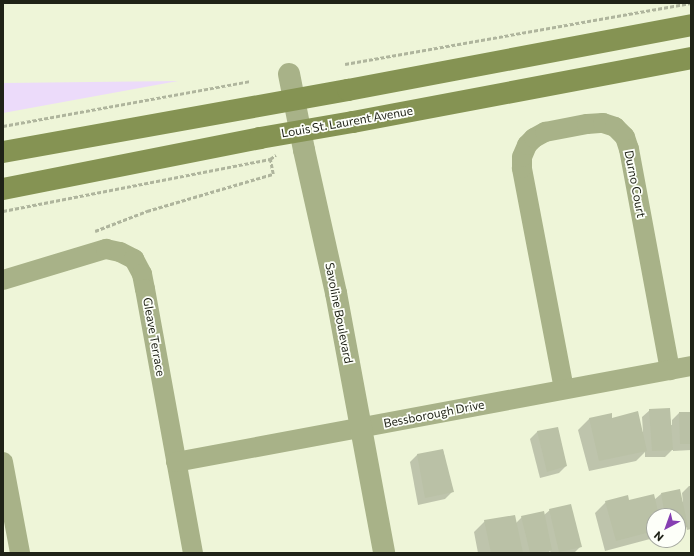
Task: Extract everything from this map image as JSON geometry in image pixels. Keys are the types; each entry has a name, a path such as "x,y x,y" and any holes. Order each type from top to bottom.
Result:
{"main road":[{"path":"3,152 294,100 691,25"},
{"name":"Louis St. Laurent Avenue","path":"3,189 300,130 353,122 691,58"}],"street":[{"name":"Savoline Boulevard","path":"289,74 336,294 384,553"},
{"name":"Durno Court","path":"564,389 522,163 527,145 534,138 545,132 566,128 603,123 615,127 625,137 629,149 670,370"},
{"name":"Gleave Terrace","path":"3,280 106,249 120,252 134,259 142,274 193,553"},
{"name":"Bessborough Drive","path":"176,462 691,366"},
{"path":"3,462 6,497 20,553"}],"path":[{"path":"344,64 691,3"},
{"path":"3,126 250,80"},
{"path":"3,211 270,159 277,155"},
{"path":"91,233 147,211 273,174 270,159"}],"shaded area":[{"path":"178,81 3,113 3,83"}],"building":[{"path":"670,408 673,450 652,451 649,409"},
{"path":"638,411 647,451 599,461 589,418 612,413 612,418"},
{"path":"679,412 691,412 691,444 680,444"},
{"path":"558,427 567,466 547,472 537,431"},
{"path":"443,449 454,492 425,498 417,454"},
{"path":"680,489 684,508 664,508 661,493"},
{"path":"654,494 657,508 646,508 646,533 616,541 605,501 628,495 629,500"},
{"path":"571,504 582,547 559,552 549,509"},
{"path":"544,511 552,550 530,553 521,516"},
{"path":"515,515 523,553 491,553 484,520"}]}
